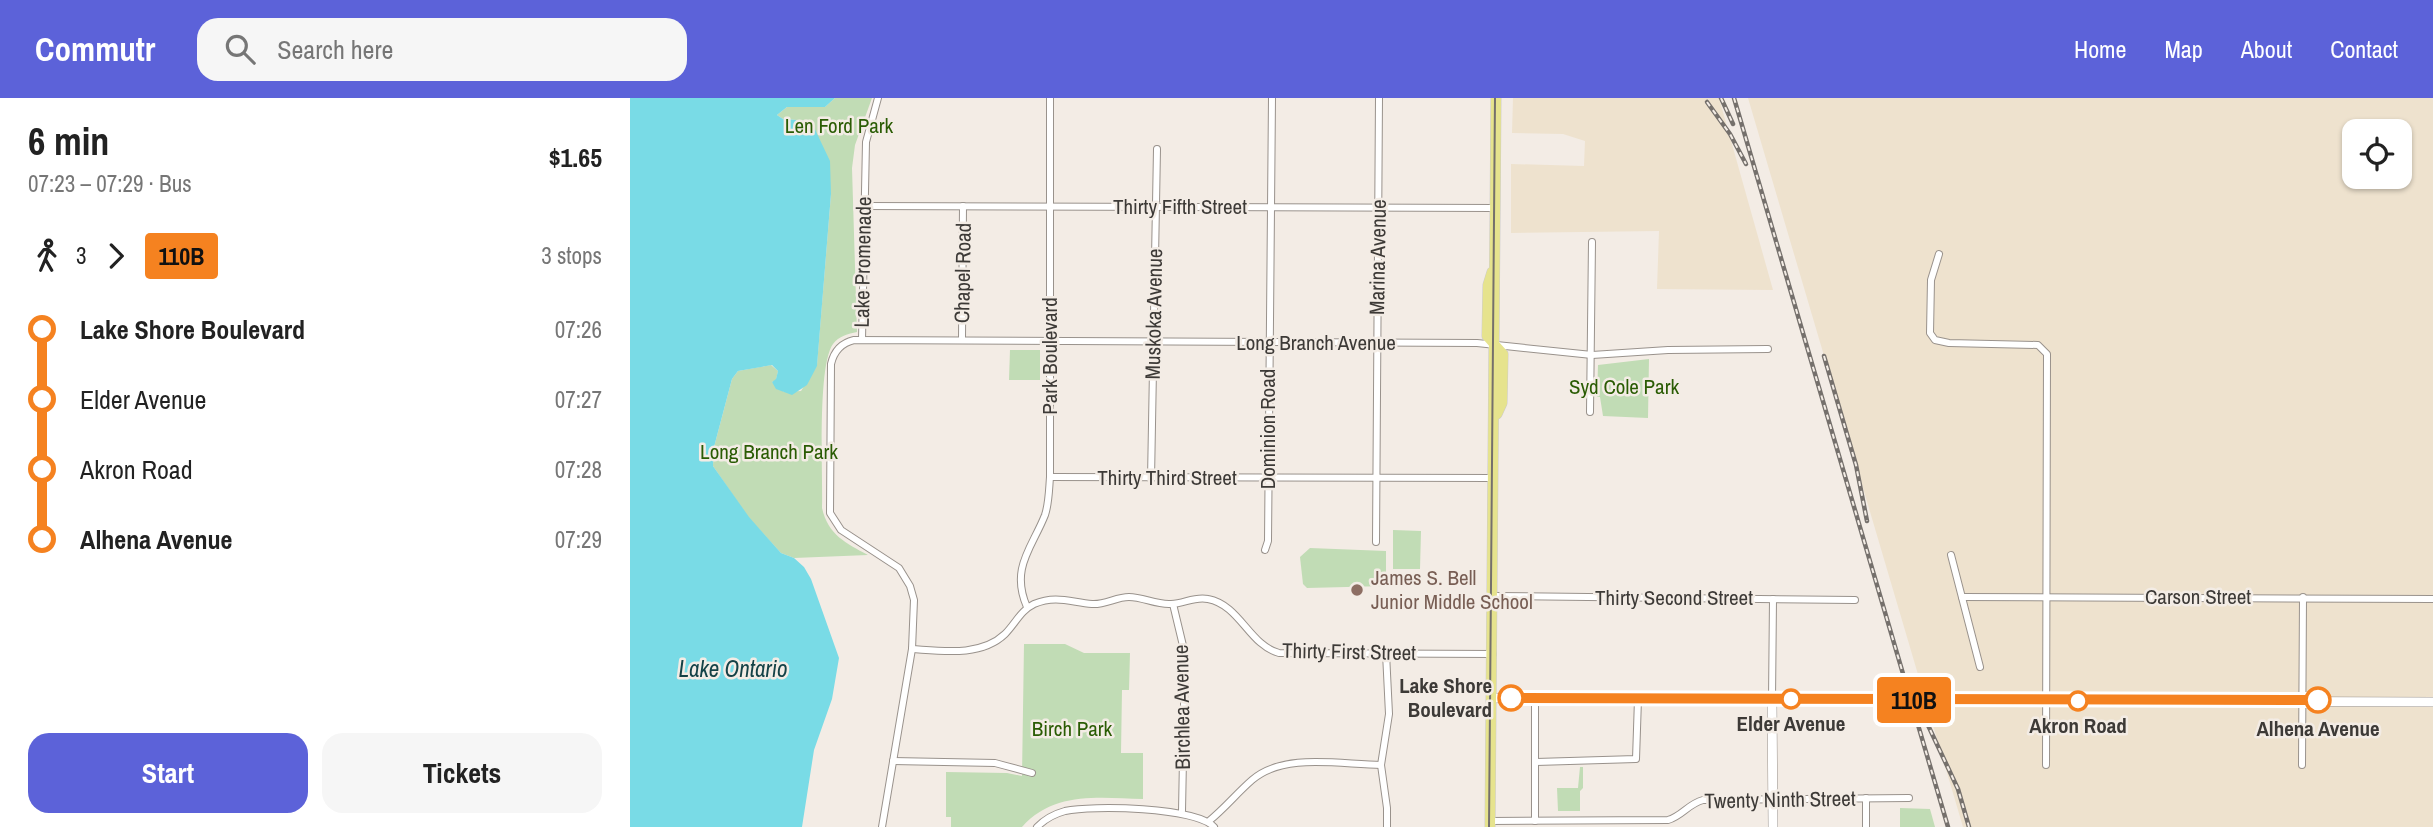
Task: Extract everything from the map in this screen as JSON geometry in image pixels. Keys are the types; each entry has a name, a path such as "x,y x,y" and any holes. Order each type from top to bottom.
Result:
{"main road":[{"path":"1490,824 1495,417 1502,403 1503,354 1488,336 1488,285 1495,263 1497,99"}],"street":[{"name":"Lake Promenade","path":"878,98 866,142 862,340 840,346 831,364 830,513 841,530 892,562 905,576 916,609 912,649 882,827"},
{"name":"Park Boulevard","path":"1027,607 1022,592 1023,558 1045,513 1050,477 1051,98"},
{"name":"Dominion Road","path":"1265,550 1268,541 1272,98"},
{"name":"Marina Avenue","path":"1376,542 1380,98"},
{"name":"Muskoka Avenue","path":"1151,479 1157,149"},
{"name":"Thirty Fifth Street","path":"864,206 1495,208"},
{"name":"Chapel Road","path":"961,340 963,206"},
{"path":"1590,412 1592,242"},
{"path":"1939,254 1931,280 1930,333 1935,340 1949,344 2038,345 2047,354 2046,765"},
{"name":"Long Branch Avenue","path":"862,340 1495,344 1592,355 1668,350 1768,349"},
{"name":"Thirty Third Street","path":"1050,477 1376,480 1494,478"},
{"path":"1951,555 1980,667"},
{"name":"Thirty Second Street","path":"1493,596 1855,600"},
{"name":"Thirty First Street","path":"1027,607 1059,598 1093,604 1131,597 1173,604 1193,599 1216,601 1230,609 1267,648 1279,653 1493,654"},
{"name":"Carson Street","path":"1962,597 2433,599"},
{"path":"2302,765 2303,597"},
{"path":"1773,599 1773,827"},
{"name":"Birchlea Avenue","path":"1173,604 1185,654 1182,811"},
{"path":"912,649 965,650 984,647 1005,634 1027,607"},
{"path":"1386,653 1389,714 1381,765 1387,827"},
{"path":"1492,698 2433,702"},
{"path":"1535,698 1535,821"},
{"path":"1536,762 1636,759 1638,699"},
{"path":"893,761 995,763 1032,773"},
{"path":"1209,821 1230,805 1253,779 1283,764 1381,765"},
{"name":"Twenty Ninth Street","path":"1490,824 1535,821 1582,824 1676,817 1689,804 1703,800 1773,797 1909,798"},
{"path":"1866,798 1866,827"},
{"path":"1037,827 1047,818 1068,810 1182,811 1209,821 1214,827"},
{"path":"1676,817 1676,827"}],"shaded area":[{"path":"1513,98 1719,98 1773,290 1657,289 1659,231 1511,233 1511,164 1584,166 1585,141 1563,134 1512,133"},
{"path":"1748,98 2433,98 2433,827 1963,827"}],"green space":[{"name":"Long Branch Park","path":"835,98 872,98 855,145 852,168 857,332 841,337 833,344 828,356 822,422 822,508 833,532 868,555 794,558 781,553 748,517 713,466 714,447 732,379 738,371 771,365 778,371 776,380 772,382 784,392 801,391 817,365 831,194 811,121 783,119 777,115 787,107 825,107"},
{"path":"1010,350 1040,350 1040,380 1009,380"},
{"name":"Syd Cole Park","path":"1649,359 1648,418 1603,416 1600,397 1597,397 1598,365"},
{"path":"1393,530 1421,531 1420,569 1393,569"},
{"path":"1310,548 1386,551 1386,586 1307,588 1303,584 1300,557"},
{"name":"Birch Park","path":"1024,644 1065,644 1084,653 1130,653 1129,690 1122,690 1121,753 1143,753 1143,799 1094,798 1063,802 1048,807 1022,827 951,827 951,817 946,817 946,772 1007,773 1022,776"},
{"path":"1580,767 1583,767 1583,788 1580,791 1580,811 1558,811 1557,788 1578,788"},
{"path":"1900,808 1930,809 1935,827 1900,827"}],"water":[{"name":"Lake Ontario","path":"630,98 835,98 825,107 787,107 777,115 783,119 811,121 830,161 831,194 817,366 807,385 792,395 776,389 772,382 778,371 772,365 738,371 732,379 714,447 713,466 749,517 781,553 794,558 804,567 811,579 839,658 832,699 814,750 802,827 630,827"}],"tram line":[{"path":"1489,827 1495,98"}],"railway":[{"path":"1721,98 1733,124"},
{"path":"1734,98 1948,827"},
{"path":"1707,102 1730,134 1746,164"},
{"path":"1824,356 1856,465 1867,521"},
{"path":"1926,721 1958,789 1969,827"}],"bus line":[{"name":"110B","path":"1511,698 2046,702 2318,700"}],"place":[{"name":"James S. Bell Junior Middle School","path":"1357,590"},
{"name":"Lake Shore Boulevard","path":"1511,698"},
{"name":"Elder Avenue","path":"1791,699"},
{"name":"Alhena Avenue","path":"2318,700"},
{"name":"Akron Road","path":"2078,701"}],"park label":[{"name":"Len Ford Park","path":"839,126"}]}
